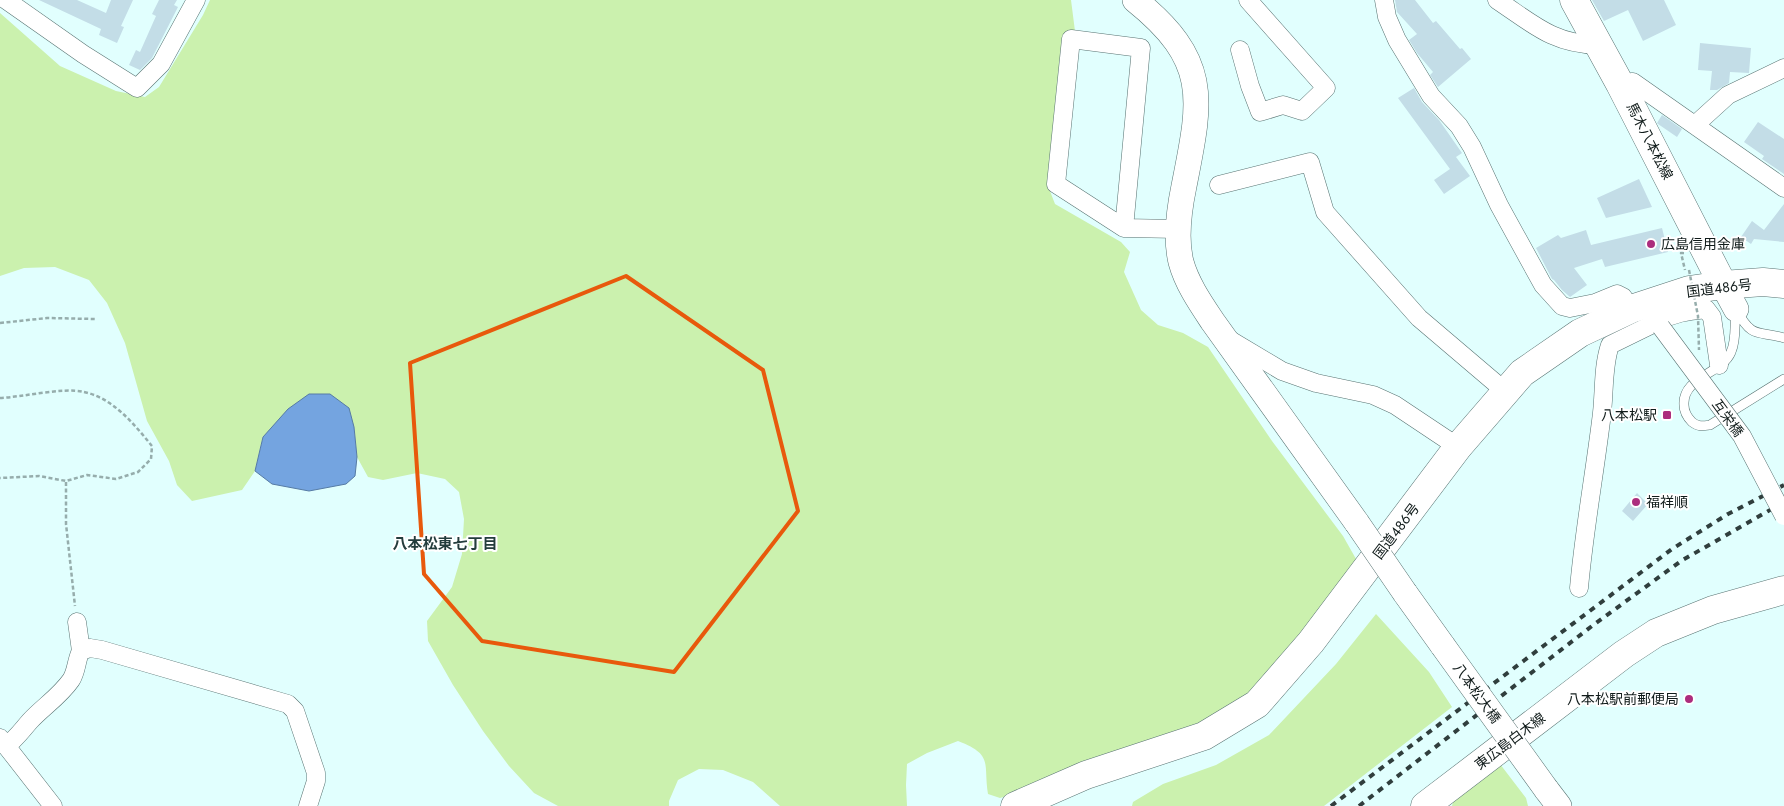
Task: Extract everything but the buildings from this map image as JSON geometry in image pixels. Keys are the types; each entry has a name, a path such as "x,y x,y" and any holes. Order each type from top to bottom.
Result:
{"main road":[{"name":"馬木八本松線","path":"1574,0 1620,84 1722,285"},
{"name":"国道486号","path":"1016,806 1086,775 1204,736 1257,704 1311,642 1458,447 1522,374 1580,333 1632,309 1689,290 1763,282 1784,284"},
{"name":"東広島白木線","path":"1425,806 1624,654 1656,633 1713,610 1784,590"}],"street":[{"path":"6,0 83,54 137,88 161,64 196,0"},
{"name":"八本松大橋","path":"1135,0 1164,26 1179,46 1189,63 1197,90 1196,118 1181,198 1178,229 1181,262 1195,294 1357,523 1404,594 1552,797"},
{"path":"1240,50 1250,86 1260,112 1283,105 1302,111 1326,88 1248,0"},
{"path":"1384,0 1387,17 1397,40 1431,96 1459,126 1472,147 1499,205 1543,285 1562,306 1570,308 1595,303 1617,294 1623,296 1632,309"},
{"path":"1498,0 1547,34 1579,44 1598,45"},
{"path":"1124,228 1141,48 1071,39 1056,184 1124,228 1178,229"},
{"path":"1695,125 1728,95 1784,68"},
{"path":"1620,84 1634,82 1784,188"},
{"path":"1219,185 1310,162 1325,212 1419,318 1506,392"},
{"path":"1722,285 1736,309"},
{"path":"1579,588 1582,548 1602,415 1605,361 1610,344 1659,324 1684,311 1706,309 1712,317 1719,365"},
{"name":"互栄橋","path":"1659,324 1742,436 1784,516"},
{"path":"1224,337 1282,371 1316,383 1373,395 1395,405 1458,447"},
{"path":"53,806 3,742 18,738 30,722 72,679 80,651 77,622"},
{"path":"80,651 90,648 102,650 288,704 295,711 316,773 316,781 308,806"}],"lane":[{"path":"1736,309 1750,330 1758,334 1784,338"},
{"path":"1736,309 1734,340 1731,352 1726,360 1688,388 1684,397 1684,407 1687,416 1701,426 1710,425 1784,379"}],"path":[{"path":"1689,270 1698,316 1699,358"},
{"path":"0,322 47,318 95,319"},
{"path":"0,398 62,391 84,391 108,402 133,423 152,446 151,459 138,472 116,479 88,475 66,481 39,476 0,478"},
{"path":"66,481 66,524 77,622"}],"highlighted area":[{"path":"626,276 763,370 798,511 674,672 482,641 424,574 410,363"}],"green space":[{"path":"210,0 1071,0 1076,39 1048,186 1055,204 1121,242 1130,252 1124,272 1141,310 1158,325 1183,333 1208,347 1272,441 1343,536 1360,566 1236,709 1062,780 1000,798 988,794 985,761 977,751 958,741 927,753 907,764 907,806 780,806 753,782 723,770 699,769 678,780 669,801 669,806 558,806 534,793 509,766 453,685 428,641 427,621 452,587 462,554 464,519 459,492 445,479 417,473 383,480 368,477 357,457 354,427 263,436 255,471 242,490 192,501 177,485 169,461 147,421 125,343 107,303 89,280 55,267 24,268 0,276 0,13 60,66 116,91 145,97 159,87 203,15"},
{"path":"1376,614 1429,672 1452,707 1324,806 1132,806 1133,802 1163,784 1216,765 1269,735 1336,664"},
{"path":"1500,764 1526,798 1528,806 1452,806 1453,802"}],"water":[{"path":"309,394 330,394 349,408 354,427 357,457 355,476 346,484 309,491 272,484 255,471 263,437 288,409"}],"railway":[{"path":"1331,806 1672,549 1728,514 1784,485"},
{"path":"1359,806 1592,626 1681,561 1784,502"}],"place":[{"name":"広島信用金庫","path":"1651,244"},
{"name":"八本松駅","path":"1667,415"},
{"name":"福祥順","path":"1636,502"},
{"name":"八本松駅前郵便局","path":"1689,699"}],"district":[{"name":"八本松東七丁目","path":"445,544"}]}
